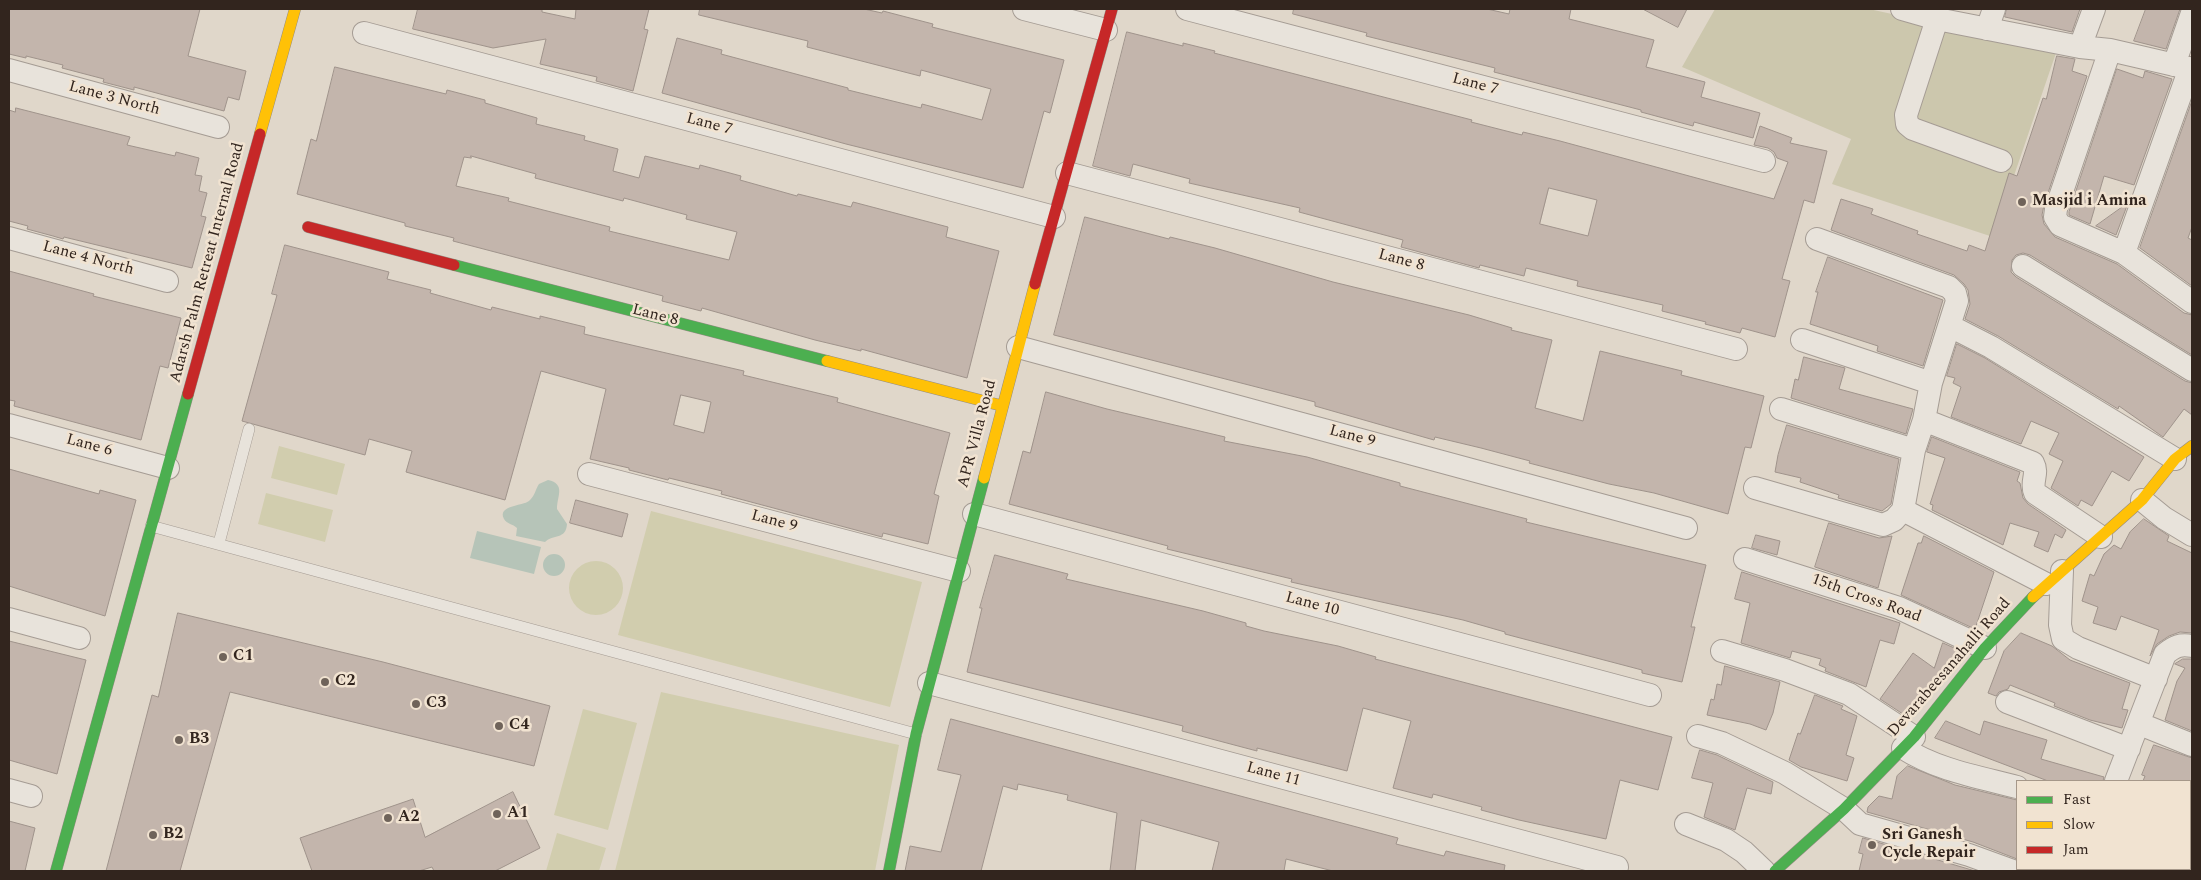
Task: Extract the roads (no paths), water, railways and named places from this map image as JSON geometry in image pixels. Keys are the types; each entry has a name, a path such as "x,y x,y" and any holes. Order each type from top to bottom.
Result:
{"street":[{"name":"Adarsh Palm Retreat Internal Road","path":"56,871 295,9"},
{"path":"1024,9 1106,30"},
{"name":"APR Villa Road","path":"889,871 916,734 929,683 1018,347 1112,9"},
{"name":"Lane 7","path":"1187,9 1764,161"},
{"path":"1902,9 1937,19 1990,19 2080,47 2110,50 2186,68"},
{"path":"2080,47 2094,9"},
{"path":"2124,253 2186,68 2192,13"},
{"path":"1937,19 1906,115 1907,124 1913,129 2000,161"},
{"name":"Lane 7","path":"364,33 1054,217"},
{"path":"2110,50 2056,209 2056,217 2060,225 2124,253 2192,302"},
{"name":"Lane 3 North","path":"9,70 218,127"},
{"name":"Lane 8","path":"1067,173 1736,349"},
{"name":"Lane 8","path":"308,226 1003,406"},
{"name":"Lane 4 North","path":"9,238 167,280"},
{"path":"1755,488 1883,525 1894,520 1902,510 1914,450 1924,420 1930,384 1957,301 1955,293 1949,287 1817,239"},
{"path":"2023,266 2192,370"},
{"path":"1950,326 2184,453"},
{"path":"1802,340 1930,384"},
{"name":"Lane 9","path":"1018,347 1686,528"},
{"path":"1781,409 1914,450"},
{"path":"1924,420 2033,462 2036,472 2033,488 2035,493 2101,537"},
{"name":"Lane 6","path":"9,425 168,468"},
{"name":"Devarabeesanahalli Road","path":"1776,871 1844,809 1909,742 1985,648 2054,578 2142,500 2184,453"},
{"name":"Lane 9","path":"589,474 959,571"},
{"path":"2142,500 2164,518 2192,536"},
{"path":"1902,510 2054,578 2063,639 2078,648 2156,679"},
{"name":"Lane 10","path":"974,514 1650,695"},
{"name":"15th Cross Road","path":"1745,559 1899,608 1985,648"},
{"path":"9,619 79,638"},
{"path":"2116,780 2140,724 2165,654 2180,644 2192,646"},
{"path":"1722,651 1785,670 1849,694 1909,742 1920,759 1934,765 2016,787"},
{"name":"Lane 11","path":"929,683 1617,867"},
{"path":"2007,702 2129,750"},
{"path":"2140,724 2192,745"},
{"path":"1698,736 1722,743 1785,773 1844,809 1860,824 1969,854 2014,871"},
{"path":"9,790 31,796"},
{"path":"1686,824 1726,840 1744,852 1764,871"}],"lane":[{"path":"219,543 248,429"},
{"path":"151,526 916,734"}],"place":[{"name":"Masjid i Amina","path":"2022,202"},
{"name":"C1","path":"223,657"},
{"name":"C2","path":"325,682"},
{"name":"C3","path":"416,704"},
{"name":"C4","path":"499,726"},
{"name":"B3","path":"179,740"},
{"name":"A1","path":"497,814"},
{"name":"A2","path":"388,818"},
{"name":"B2","path":"153,835"},
{"name":"Sri Ganesh Cycle Repair","path":"1872,845"}]}
